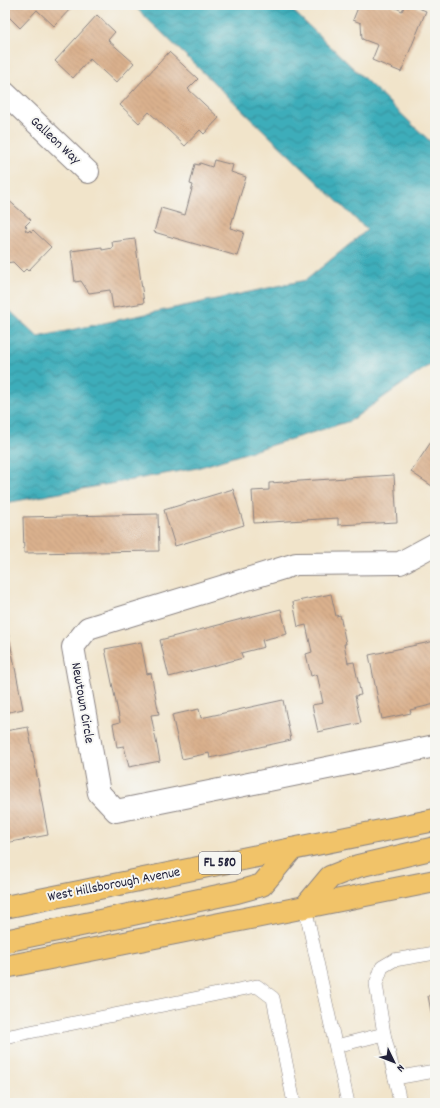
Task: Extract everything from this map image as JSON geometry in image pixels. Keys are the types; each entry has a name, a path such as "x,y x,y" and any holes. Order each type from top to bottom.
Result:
{"main road":[{"name":"West Hillsborough Avenue","path":"5,906 435,820"},
{"path":"305,907 330,877 358,866 435,848"},
{"path":"5,941 237,892 262,885 292,849"},
{"path":"5,966 435,881"}],"street":[{"name":"Galleon Way","path":"5,93 88,172"},
{"name":"Newtown Circle","path":"435,544 400,563 296,564 88,628 72,647 99,793 116,811 435,746"}],"lane":[{"path":"305,907 348,1103"},
{"path":"400,1103 384,1034 376,984 382,967 394,960 435,953"},
{"path":"5,1037 257,986 273,998 294,1103"},
{"path":"336,1046 384,1034"},
{"path":"395,1078 435,1071"}],"water":[{"path":"133,5 287,5 435,146 435,361 350,421 197,468 5,503 5,306 38,337 306,280 367,230"}],"building":[{"path":"5,5 74,5 54,26 37,10 20,28 5,13"},
{"path":"359,5 393,5 392,6 402,11 405,5 411,5 426,11 401,72 372,60 378,45 362,39 361,23 353,20"},
{"path":"97,15 115,32 108,40 134,63 116,83 90,59 73,78 55,61"},
{"path":"169,52 198,79 188,89 219,118 204,134 200,130 185,146 149,112 139,123 120,105"},
{"path":"214,160 233,165 231,172 246,177 230,228 244,232 237,256 154,232 161,208 185,215 193,185 190,184 195,164 199,165 200,163 212,167"},
{"path":"6,198 31,220 25,226 27,227 25,230 28,232 30,230 31,232 33,230 51,247 28,271 26,269 23,272 13,262 5,263"},
{"path":"135,239 144,303 113,308 110,290 89,293 81,281 75,282 71,251 102,247 102,250 113,248 112,242"},
{"path":"435,436 435,488 411,472"},
{"path":"394,475 397,522 338,525 338,518 254,523 252,491 269,490 269,483"},
{"path":"233,489 244,525 175,546 164,510"},
{"path":"158,514 159,551 24,553 23,517"},
{"path":"331,594 336,616 340,615 348,663 354,662 361,695 355,696 361,723 318,732 312,705 323,703 317,674 311,676 306,654 312,652 306,625 298,627 293,602"},
{"path":"281,609 287,634 262,640 264,647 241,653 243,658 169,677 160,640"},
{"path":"5,616 23,709 5,713"},
{"path":"435,641 435,704 410,710 411,713 382,719 369,655"},
{"path":"141,642 147,674 151,673 159,714 151,715 160,761 129,767 124,746 117,747 113,724 120,722 105,649"},
{"path":"283,700 291,740 210,758 209,753 182,759 172,715 199,709 201,718"},
{"path":"28,727 48,835 5,843 5,731"},
{"path":"435,995 435,1027 434,1027 428,996"}]}
